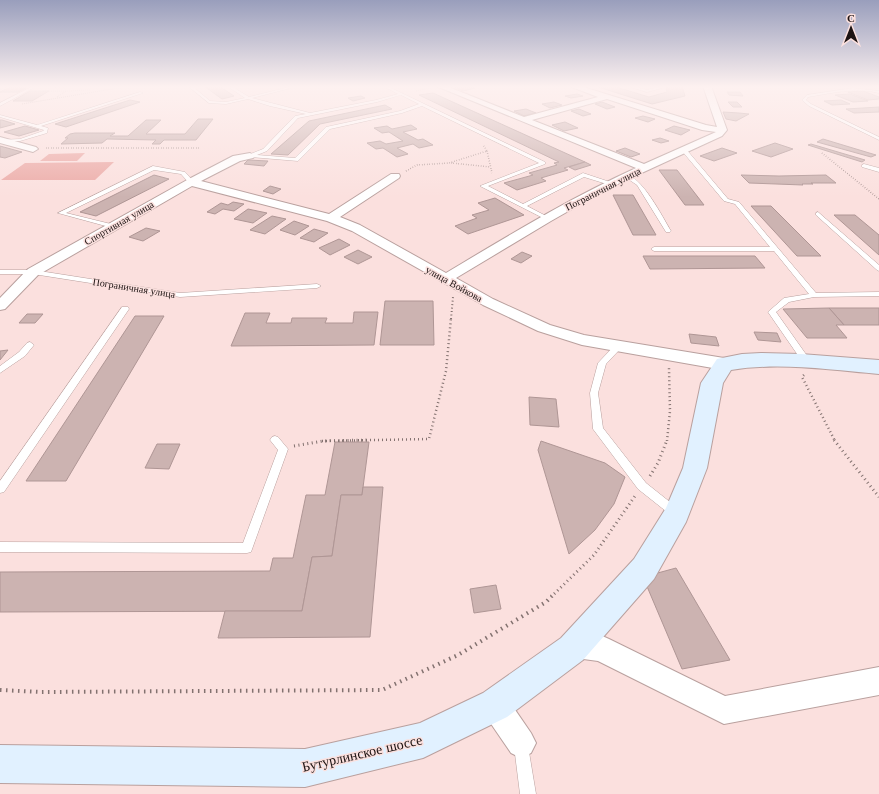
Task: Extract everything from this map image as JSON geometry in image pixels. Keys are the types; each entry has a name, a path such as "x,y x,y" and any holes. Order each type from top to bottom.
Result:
{"main road":[{"path":"724,364 742,360 768,359 879,367"},
{"name":"Бутурлинское шоссе","path":"0,764 305,768 423,740 495,705 576,645 644,569 677,514 695,468 712,383 724,364"}],"street":[{"path":"535,123 645,168"},
{"path":"689,123 705,128 723,130 720,123"},
{"name":"Пограничная улица","path":"450,282 547,218 610,184 719,134 723,130"},
{"path":"1,141 33,149"},
{"name":"Спортивная улица","path":"0,306 33,272 191,182 237,158 250,156"},
{"path":"331,218 395,176"},
{"name":"улица Войкова","path":"191,182 331,218 356,228 450,282 488,302 544,328 582,340 724,364"},
{"path":"576,645 600,648 724,710 879,682"},
{"path":"495,705 521,743"}],"lane":[{"path":"1,141 20,140 46,132 46,128 26,123"},
{"path":"37,126 47,123"},
{"path":"250,156 265,150 291,123"},
{"path":"250,156 296,160 328,128 351,123"},
{"path":"462,123 543,163 483,186 547,218"},
{"path":"847,123 879,139"},
{"path":"684,150 726,200 737,203 814,294"},
{"path":"864,166 879,170"},
{"path":"113,226 61,213 153,168 183,173 191,182"},
{"path":"523,206 583,175 610,184"},
{"path":"627,176 640,184 668,231"},
{"path":"818,214 879,269"},
{"path":"654,249 776,249"},
{"name":"Пограничная улица","path":"0,272 33,272 180,295 317,286"},
{"path":"804,362 772,312 787,300 814,294 879,294"},
{"path":"0,489 125,309"},
{"path":"0,370 22,354 30,344"},
{"path":"618,347 602,363 594,393 598,429 642,486 677,514"},
{"path":"0,547 247,548 283,449 275,440"},
{"path":"521,743 528,794"}],"path":[{"path":"490,137 483,145 487,151 490,167 496,181"},
{"path":"33,149 200,148"},
{"path":"395,176 417,166 449,162 487,151"},
{"path":"822,154 879,199"},
{"path":"449,162 490,167"},
{"path":"283,449 323,441 430,439 446,371 450,282"},
{"path":"0,690 41,692 382,690 458,655 546,602 594,555 659,464 668,442 670,416 669,355"},
{"path":"804,362 808,370 802,377 832,437 879,497"}],"shaded area":[{"path":"85,153 77,161 40,161 49,154"},
{"path":"114,162 95,180 1,180 25,163"}],"building":[{"path":"0,123 15,124 0,128"},
{"path":"58,123 78,123 66,127 55,124"},
{"path":"143,123 158,123 146,134 185,134 194,123 210,123 196,140 164,140 160,144 152,144 156,140 107,139 102,143 61,144 70,134 75,133 115,133 110,136 128,136"},
{"path":"307,123 325,123 320,124 288,155 271,154"},
{"path":"478,123 499,123 585,162 564,168 568,170 541,178 546,181 517,190 504,183 533,175 529,173 557,165 554,163 559,162"},
{"path":"567,123 578,128 564,131 552,125"},
{"path":"411,125 417,129 403,132 418,140 423,139 433,145 419,148 413,144 397,148 408,154 397,157 383,148 376,149 367,143 380,141 386,144 403,141 389,132 382,133 374,128 387,126 392,129"},
{"path":"25,126 39,130 19,136 4,132"},
{"path":"674,126 690,130 681,135 665,130"},
{"path":"660,138 669,141 661,143 652,140"},
{"path":"823,139 876,155 871,157 817,142"},
{"path":"775,143 793,149 771,157 752,151"},
{"path":"811,144 865,160 862,162 808,145"},
{"path":"0,146 22,152 5,158 0,157"},
{"path":"625,148 640,154 631,157 616,151"},
{"path":"722,148 737,153 714,161 700,156"},
{"path":"248,160 268,161 264,166 244,164"},
{"path":"585,162 591,165 575,170 569,167"},
{"path":"659,170 677,170 704,205 685,205"},
{"path":"154,175 169,179 96,216 80,212"},
{"path":"741,175 826,175 836,183 811,183 813,184 802,184 803,185 749,183"},
{"path":"270,186 281,189 273,194 263,191"},
{"path":"613,195 633,195 656,235 633,235"},
{"path":"495,198 524,215 468,234 455,226 477,218 472,215 489,210 478,203"},
{"path":"233,202 244,204 234,211 223,209 215,214 207,212 221,203 228,205"},
{"path":"751,206 771,206 821,256 797,256"},
{"path":"248,209 267,213 253,223 234,219"},
{"path":"834,215 855,215 879,235 879,255"},
{"path":"272,216 286,219 265,234 250,230"},
{"path":"294,221 309,226 295,235 280,230"},
{"path":"146,228 160,231 143,241 129,237"},
{"path":"314,229 328,233 314,242 300,238"},
{"path":"339,239 350,245 330,255 319,248"},
{"path":"358,250 372,257 358,264 344,257"},
{"path":"522,252 532,256 521,263 511,259"},
{"path":"643,256 755,256 765,268 650,269"},
{"path":"385,301 433,301 434,345 380,345"},
{"path":"829,308 879,308 879,325 844,325"},
{"path":"829,308 844,325 836,325 847,338 807,338 783,309"},
{"path":"354,312 378,312 374,345 231,346 245,313 270,313 266,323 291,323 292,318 327,318 325,323 353,323"},
{"path":"27,314 43,314 35,323 19,323"},
{"path":"135,316 164,316 66,481 26,481"},
{"path":"754,332 777,333 781,342 758,340"},
{"path":"689,334 716,337 719,346 691,343"},
{"path":"8,350 0,360 0,351"},
{"path":"529,397 556,399 559,427 530,425"},
{"path":"541,441 605,463 625,477 614,504 595,530 569,554 538,450"},
{"path":"335,442 369,442 362,495 341,495 332,556 312,557 302,611 0,612 0,572 270,571 273,558 293,558 306,495 325,495"},
{"path":"157,444 180,444 169,469 145,468"},
{"path":"363,487 383,487 370,637 218,638 225,611 302,611 312,557 332,556 341,495 362,495"},
{"path":"676,568 730,660 682,669 643,577"},
{"path":"496,585 501,609 474,613 470,589"}]}
